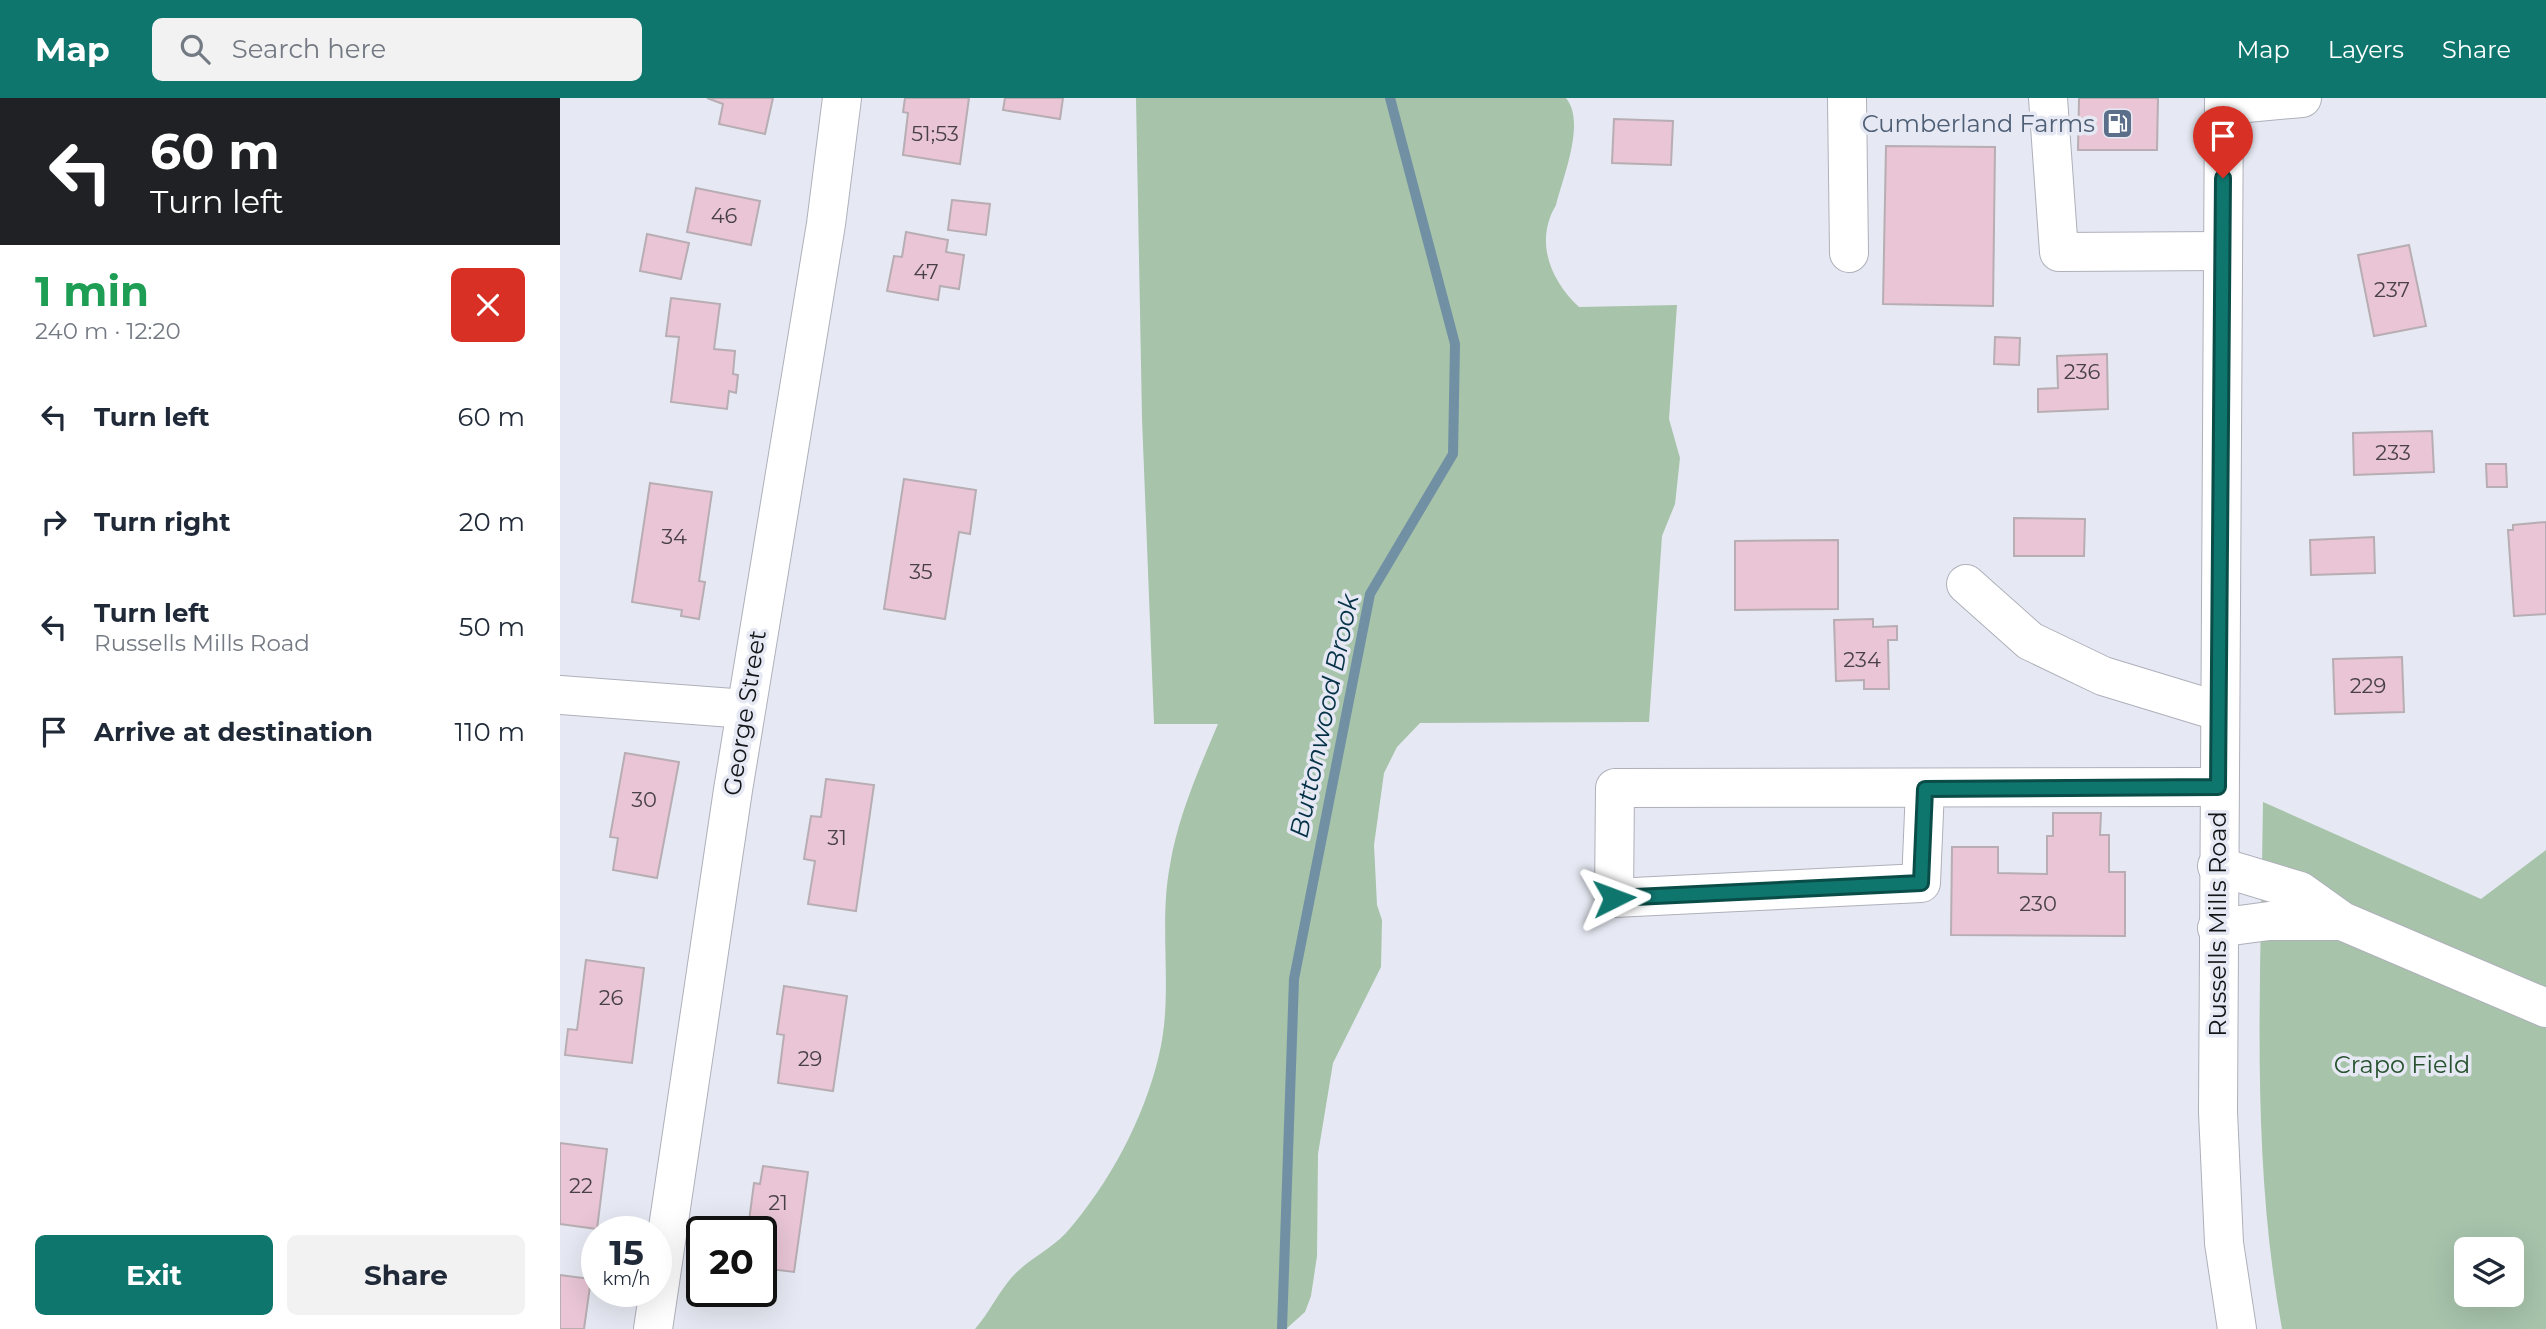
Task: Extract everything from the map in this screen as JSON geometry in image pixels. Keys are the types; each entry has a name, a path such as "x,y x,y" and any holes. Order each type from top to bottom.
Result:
{"street":[{"name":"George Street","path":"653,1329 746,709 826,224 842,98"},
{"path":"1847,98 1849,253"},
{"path":"2048,98 2059,252 2222,251"},
{"path":"2225,102 2302,98"},
{"name":"Russells Mills Road","path":"2225,102 2217,929 2220,1173 2224,1243 2236,1329"},
{"path":"1966,584 2030,641 2103,676 2218,711"},
{"path":"560,695 746,709"},
{"path":"1925,789 1921,883 1614,898 1615,789 2218,787"},
{"path":"2217,866 2300,891 2342,921 2546,1008"},
{"path":"2217,929 2269,921 2342,921"}],"green space":[{"path":"1136,98 1566,98 1572,108 1574,121 1571,150 1546,233 1546,247 1554,273 1569,297 1579,307 1677,305 1669,419 1680,458 1675,504 1662,536 1649,722 1420,723 1397,747 1384,773 1374,845 1377,905 1382,920 1381,967 1333,1063 1318,1154 1317,1256 1311,1296 1305,1312 1286,1329 975,1329 1012,1277 1060,1239 1097,1194 1123,1150 1144,1103 1163,1032 1166,984 1165,913 1170,865 1184,811 1218,724 1154,724 1142,418"},
{"name":"Crapo Field","path":"2263,802 2481,899 2546,850 2546,1329 2282,1329 2265,1198 2261,1132"}],"building":[{"path":"707,98 773,98 765,134 719,124 723,104"},
{"path":"905,98 969,98 960,164 903,155 908,113 903,112"},
{"path":"1005,98 1063,98 1060,119 1003,110"},
{"name":"Cumberland Farms","path":"2079,98 2158,98 2157,150 2078,150"},
{"path":"1614,119 1673,121 1671,165 1612,163"},
{"path":"1886,146 1995,147 1993,306 1883,304"},
{"path":"696,188 760,201 751,245 687,232"},
{"path":"952,200 990,204 986,235 948,230"},
{"path":"906,232 948,240 946,252 964,255 959,289 940,286 938,300 887,291 894,256 902,257"},
{"path":"647,234 689,243 681,279 640,271"},
{"path":"2409,245 2426,326 2374,336 2358,255"},
{"path":"671,298 720,304 714,349 735,351 733,374 738,375 736,393 729,391 727,409 671,402 679,337 666,336"},
{"path":"1995,337 2020,338 2019,365 1994,364"},
{"path":"2107,354 2108,409 2038,412 2038,389 2058,388 2057,356"},
{"path":"2432,431 2434,472 2354,475 2353,433"},
{"path":"2486,464 2506,464 2507,487 2487,487"},
{"path":"904,479 976,490 970,534 959,532 945,619 884,609"},
{"path":"650,483 712,492 699,581 705,582 699,619 681,616 682,610 632,602"},
{"path":"2014,518 2085,519 2084,556 2014,556"},
{"path":"2546,522 2546,614 2514,616 2508,530 2513,530 2513,525"},
{"path":"2374,537 2375,573 2311,575 2310,540"},
{"path":"1838,540 1838,609 1735,610 1735,541"},
{"path":"1873,619 1873,627 1897,626 1897,640 1888,640 1889,689 1864,689 1864,680 1836,681 1834,620"},
{"path":"2402,657 2404,712 2335,714 2333,659"},
{"path":"625,753 679,762 657,878 613,870 618,838 610,837"},
{"path":"826,779 874,785 856,911 808,904 815,861 804,859 811,816 821,817"},
{"path":"2053,813 2101,813 2100,835 2109,835 2109,872 2125,872 2125,936 1951,935 1952,847 1998,847 1998,873 2047,874 2047,836 2053,836"},
{"path":"586,960 644,968 632,1063 565,1055 568,1029 577,1030"},
{"path":"784,986 847,996 833,1091 778,1083 784,1035 777,1034"},
{"path":"560,1143 607,1149 599,1216 581,1216 581,1227 560,1224"},
{"path":"763,1166 808,1172 794,1272 777,1270 777,1216 750,1216 754,1183 760,1184"},
{"path":"560,1275 581,1278 581,1307 587,1307 584,1329 560,1329"}],"waterway":[{"name":"Buttonwood Brook","path":"1282,1329 1294,979 1370,594 1453,454 1455,344 1390,98"}],"place":[{"name":"Cumberland Farms","path":"2118,124"}],"route":[{"path":"1614,898 1921,883 1925,789 2218,787 2223,178"}]}
